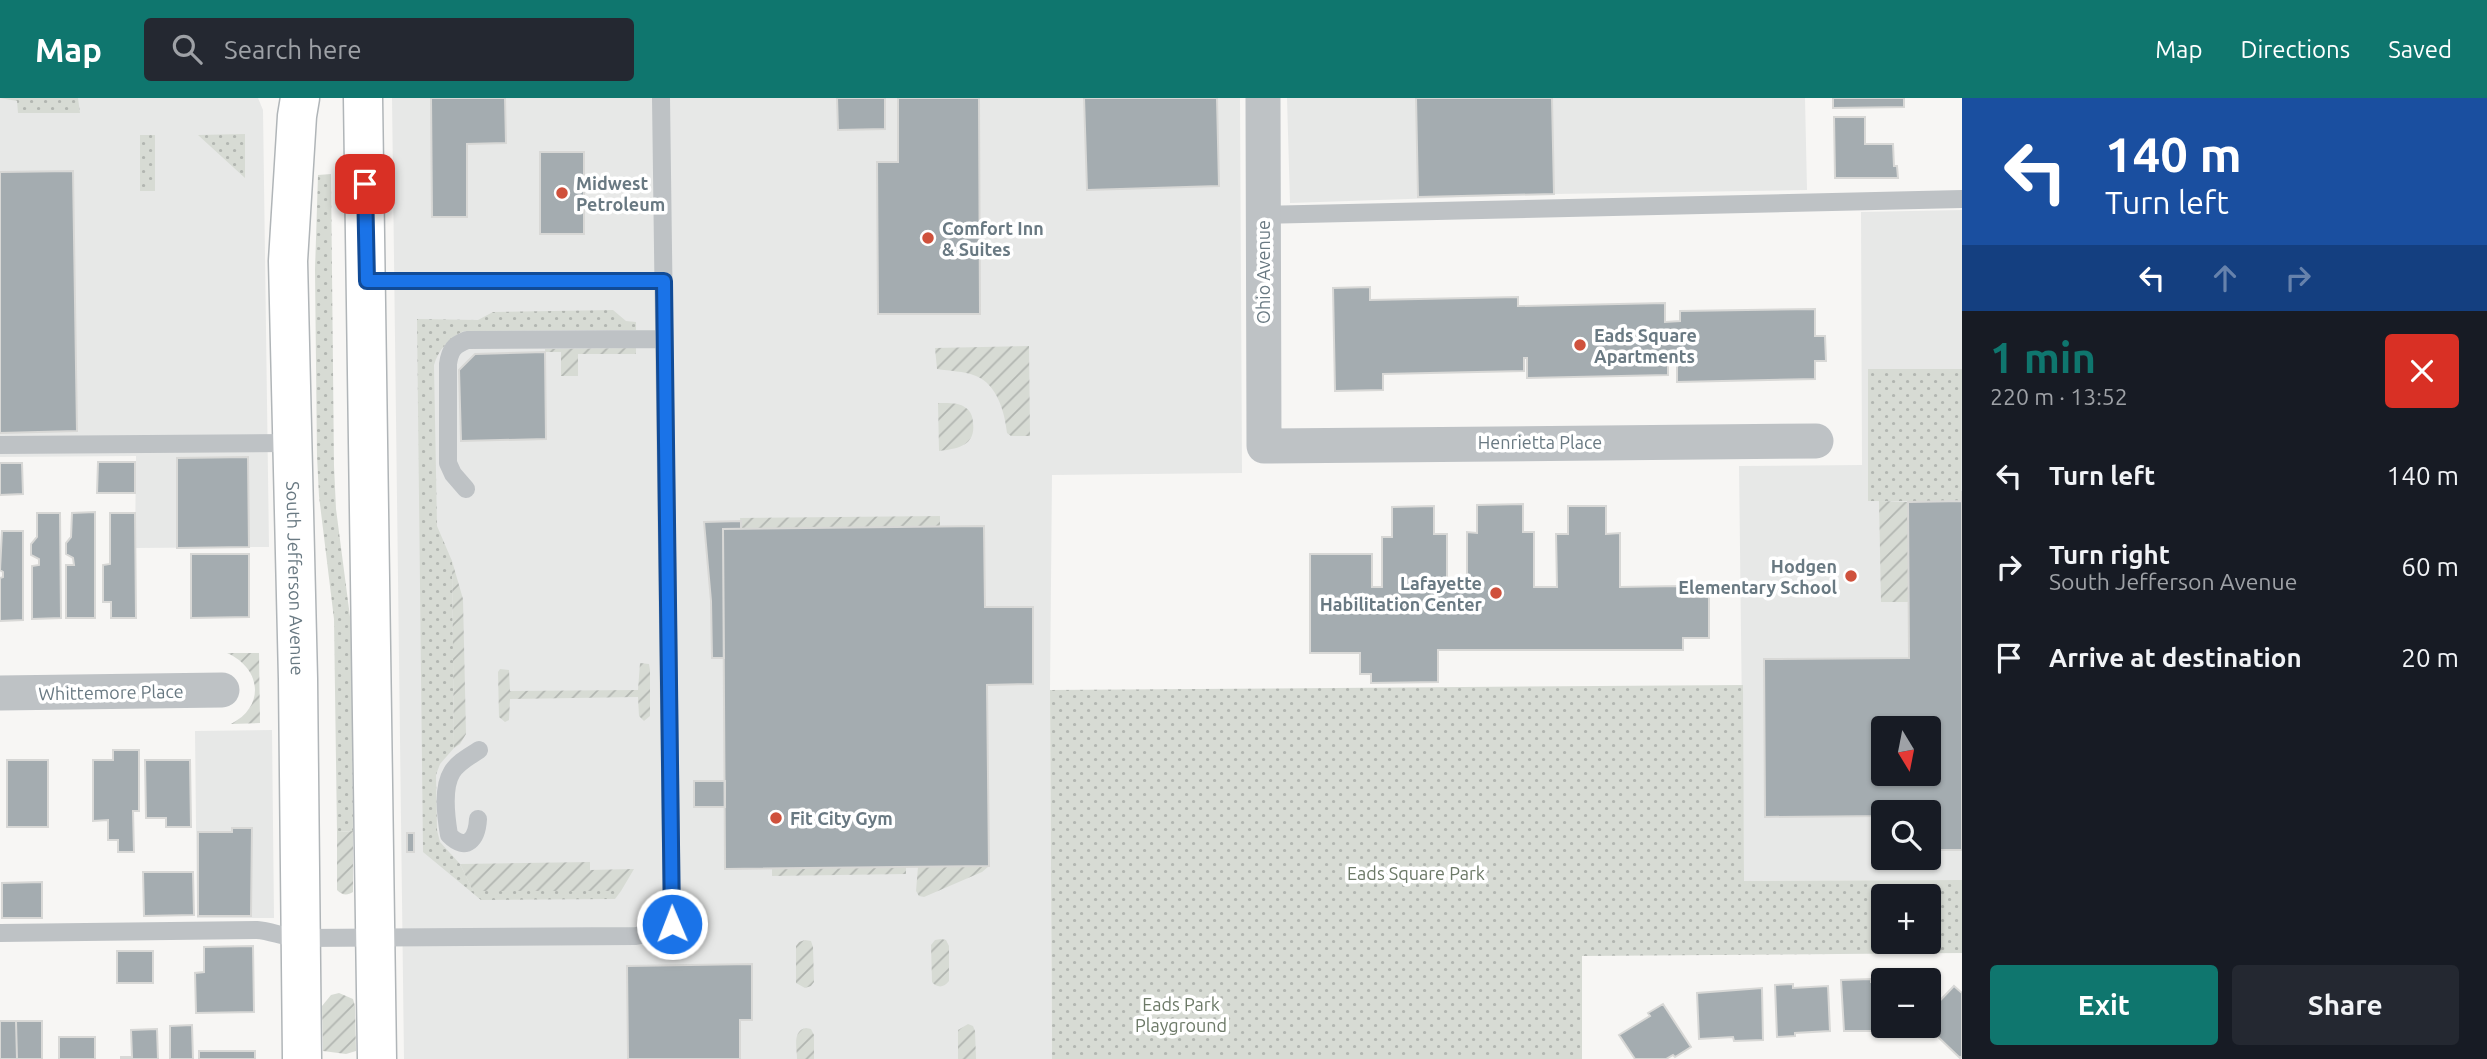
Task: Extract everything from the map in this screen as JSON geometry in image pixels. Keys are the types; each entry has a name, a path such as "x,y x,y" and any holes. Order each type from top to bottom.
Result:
{"main road":[{"name":"South Jefferson Avenue","path":"300,98 288,261 298,679 302,1059"},
{"path":"363,98 377,1059"}],"street":[{"name":"Ohio Avenue","path":"1263,98 1264,446"},
{"name":"Henrietta Place","path":"1264,446 1816,441"},
{"name":"Whittemore Place","path":"0,693 222,690"}],"lane":[{"path":"0,933 257,930 291,938 636,936 657,932 672,924 662,98"},
{"path":"1263,215 1962,199"},
{"path":"367,281 664,281"},
{"path":"466,489 453,474 448,463 448,364 456,344 467,340 664,339"},
{"path":"0,446 291,443"},
{"path":"478,819 477,835 472,840 463,843 449,835 447,788 451,773 479,750"}],"shaded area":[{"path":"0,98 258,98 263,110 269,547 135,548 136,456 0,457"},
{"path":"392,98 1240,98 1242,473 1052,475 1052,1059 404,1059"},
{"path":"1287,98 1805,98 1807,190 1554,194 1290,203"},
{"name":"Hodgen Elementary School","path":"1962,210 1962,880 1744,881 1739,466 1862,465 1861,212"},
{"path":"272,730 274,918 197,918 195,731"}],"green space":[{"path":"0,98 78,98 80,113 18,113 17,101"},
{"path":"245,134 245,178 198,135"},
{"path":"140,135 155,135 155,191 140,191"},
{"path":"331,174 334,466 336,509 352,632 353,831 337,832 334,619 319,496 315,270 318,175"},
{"path":"613,310 626,321 636,322 636,330 464,331 445,345 434,365 437,526 452,561 454,748 440,764 436,775 437,830 440,842 460,864 473,891 621,891 615,899 481,900 423,852 417,319 478,320 493,312"},
{"path":"1029,346 1030,436 1011,436 1007,433 999,400 983,380 966,373 937,369 935,348"},
{"path":"636,348 636,354 578,354 578,376 561,376 561,352 545,352 545,349"},
{"path":"1868,369 1962,369 1961,501 1868,501"},
{"path":"938,403 953,403 968,409 973,419 973,431 964,445 939,451"},
{"path":"1879,501 1908,502 1909,602 1881,602"},
{"path":"940,516 940,527 741,529 740,518"},
{"path":"452,561 463,599 466,734 454,748"},
{"path":"227,653 259,653 260,723 231,724 250,707 255,687 247,668"},
{"path":"640,663 649,664 650,670 650,716 644,721 639,716 638,697 510,699 509,720 505,722 499,717 500,669 509,670 510,691 638,690"},
{"name":"Eads Square Park","path":"1743,685 1744,881 1962,880 1962,953 1941,953 1941,884 1871,884 1871,954 1582,956 1582,1059 1052,1059 1050,690"},
{"path":"353,831 353,892 345,894 337,890 337,832"},
{"path":"590,862 590,870 634,869 621,891 473,891 460,864"},
{"path":"989,866 982,872 924,897 919,896 916,891 918,867"},
{"path":"906,867 906,874 772,876 772,868"},
{"path":"805,940 811,941 813,947 814,982 805,988 796,983 796,946"},
{"path":"935,940 946,940 949,946 949,981 940,986 932,982 931,945"},
{"path":"339,993 353,999 355,1006 356,1051 346,1054 323,1051 322,1006 331,995"},
{"path":"968,1024 973,1026 975,1031 976,1059 958,1059 958,1030"},
{"path":"806,1028 811,1029 814,1035 814,1059 797,1059 797,1036"}],"building":[{"path":"431,98 505,98 506,143 467,144 467,217 432,217"},
{"path":"837,98 885,98 885,129 838,130"},
{"name":"Comfort Inn & Suites","path":"898,98 979,98 980,314 878,314 877,162 898,162"},
{"path":"1084,98 1217,98 1219,186 1087,190"},
{"path":"1416,98 1552,98 1554,194 1418,197"},
{"path":"1833,98 1904,98 1904,107 1833,108"},
{"path":"1834,117 1865,117 1865,144 1893,144 1894,166 1897,166 1898,178 1835,178"},
{"name":"Midwest Petroleum","path":"540,152 584,152 584,234 540,234"},
{"path":"73,171 77,431 0,433 0,172"},
{"name":"Eads Square Apartments","path":"1370,287 1370,300 1518,297 1518,306 1665,303 1665,322 1680,321 1680,311 1815,309 1815,336 1825,336 1826,361 1815,361 1815,379 1677,382 1677,354 1668,354 1668,375 1527,378 1527,358 1524,358 1524,371 1383,374 1383,390 1335,391 1333,288"},
{"path":"545,352 546,439 461,441 459,370 475,354"},
{"path":"248,457 249,547 177,548 177,458"},
{"path":"98,462 135,462 135,493 97,493"},
{"path":"0,463 22,463 23,494 0,495"},
{"path":"1962,491 1962,850 1941,850 1941,800 1871,800 1871,816 1765,817 1764,659 1909,658 1908,502 1961,501"},
{"name":"Lafayette Habilitation Center","path":"1523,504 1523,532 1534,532 1534,587 1557,587 1556,534 1568,534 1568,506 1606,506 1606,534 1620,533 1620,587 1681,586 1682,597 1709,597 1709,638 1683,638 1683,650 1438,650 1438,682 1371,683 1371,674 1360,674 1360,653 1310,653 1310,554 1372,554 1372,587 1382,587 1382,537 1392,537 1392,507 1434,506 1434,534 1447,534 1447,589 1467,589 1467,532 1477,533 1477,505"},
{"path":"95,512 95,618 66,618 66,565 74,565 73,558 66,554 66,543 71,537 72,513"},
{"path":"37,513 60,513 61,618 32,619 32,566 39,565 39,559 31,555 31,544 37,537"},
{"path":"110,513 135,513 136,618 111,618 111,602 103,602 103,565 110,564"},
{"path":"741,521 741,529 723,529 724,658 712,658 711,601 704,522"},
{"path":"984,526 985,607 1033,607 1033,684 987,685 989,866 725,869 723,529"},
{"path":"2,531 23,531 23,620 0,621"},
{"path":"191,554 249,554 249,617 191,618"},
{"path":"113,750 139,750 139,811 133,811 134,852 118,852 118,840 108,840 108,820 93,821 93,760 113,760"},
{"path":"7,760 48,760 48,827 7,827"},
{"path":"145,760 190,760 191,827 166,827 166,818 146,818"},
{"path":"694,781 725,781 725,807 694,807"},
{"path":"232,828 252,828 251,916 198,916 198,832 232,832"},
{"path":"407,833 414,833 414,852 407,852"},
{"path":"143,872 193,872 194,915 144,916"},
{"path":"42,882 42,918 2,918 2,883"},
{"path":"253,946 254,1012 196,1013 195,973 204,972 204,947"},
{"path":"117,951 153,951 153,983 117,983"},
{"path":"752,964 752,1020 740,1020 740,1059 628,1059 627,966"},
{"path":"1871,979 1871,1031 1844,1031 1841,980"},
{"path":"1793,984 1793,988 1828,986 1830,1031 1777,1037 1775,985"},
{"path":"1954,986 1962,993 1960,1058 1939,1038 1941,1000"},
{"path":"1762,988 1763,1040 1734,1041 1733,1037 1699,1039 1697,993"},
{"path":"1663,1004 1691,1047 1666,1059 1635,1059 1619,1035 1650,1016 1648,1013"},
{"path":"0,1021 16,1021 17,1059 0,1059"},
{"path":"16,1021 42,1021 42,1059 17,1059"},
{"path":"192,1025 193,1059 170,1059 170,1026"},
{"path":"157,1029 158,1059 121,1059 132,1057 131,1030"},
{"path":"59,1037 95,1037 95,1059 59,1059"},
{"path":"199,1051 255,1051 255,1059 199,1059"}],"place":[{"name":"Midwest Petroleum","path":"562,193"},
{"name":"Comfort Inn & Suites","path":"928,238"},
{"name":"Eads Square Apartments","path":"1580,345"},
{"name":"Hodgen Elementary School","path":"1851,576"},
{"name":"Lafayette Habilitation Center","path":"1496,593"},
{"name":"Fit City Gym","path":"776,818"}],"route":[{"path":"365,184 367,281 664,281 672,924"}],"park label":[{"name":"Eads Park Playground","path":"1181,1014"}]}
